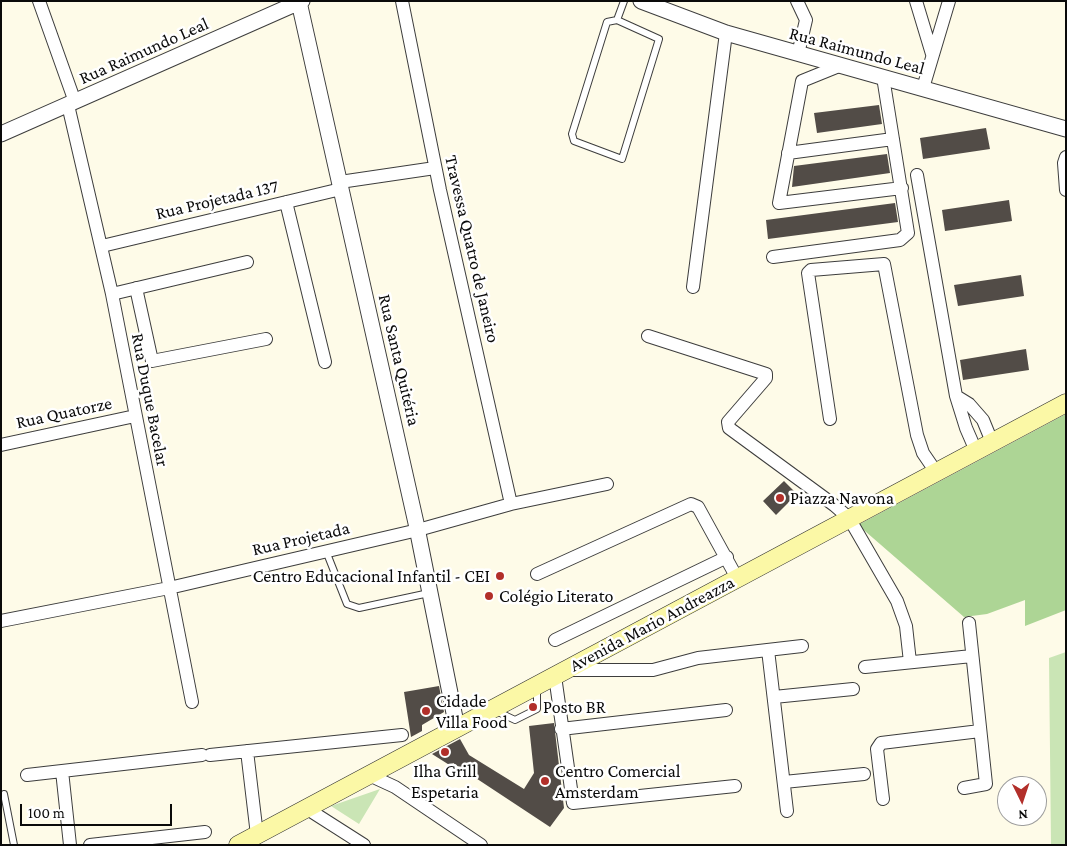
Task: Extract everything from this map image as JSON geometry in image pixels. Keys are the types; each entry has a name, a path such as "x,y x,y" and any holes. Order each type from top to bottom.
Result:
{"main road":[{"name":"Avenida Mario Andreazza","path":"238,845 1066,403"}],"street":[{"name":"Rua Duque Bacelar","path":"39,1 71,104 102,246 192,702"},
{"name":"Travessa Quatro de Janeiro","path":"402,1 435,168 511,504"},
{"name":"Rua Raimundo Leal","path":"641,1 726,33 1066,129"},
{"path":"797,1 806,20 798,54"},
{"path":"916,1 932,54"},
{"path":"923,88 948,1"},
{"name":"Rua Raimundo Leal","path":"1,134 301,2"},
{"name":"Rua Santa Quitéria","path":"301,2 340,186 418,530 457,728"},
{"path":"693,288 726,33"},
{"path":"839,66 802,81 779,203 902,188"},
{"path":"773,257 900,240 905,237 908,228 883,77"},
{"path":"788,153 894,139"},
{"path":"1066,157 1064,163 1066,190"},
{"name":"Rua Projetada 137","path":"102,246 286,202 340,186 435,168"},
{"path":"917,175 956,396 966,428 976,451"},
{"path":"286,202 325,362"},
{"path":"112,294 247,262"},
{"path":"830,419 808,273 812,270 884,264 917,435 923,453 936,472"},
{"path":"136,288 152,361 266,339"},
{"path":"648,336 766,374 766,378 728,422 728,428 849,518 897,601 906,626 910,662"},
{"path":"956,396 969,404 983,420 992,442"},
{"name":"Rua Quatorze","path":"1,444 135,416"},
{"name":"Rua Projetada","path":"1,621 169,588 418,530 511,504 607,484"},
{"path":"537,574 686,504 698,507 738,578"},
{"path":"556,640 727,557"},
{"path":"964,788 986,784 969,623"},
{"path":"735,786 573,803 561,729 560,673 653,670 698,658 802,646"},
{"path":"768,650 787,812"},
{"path":"865,667 972,656"},
{"path":"774,697 853,689"},
{"path":"561,729 726,710"},
{"path":"883,799 877,749 881,743 980,730"},
{"path":"27,775 402,735"},
{"path":"247,751 257,835"},
{"path":"62,771 70,845"},
{"path":"784,782 864,774"},
{"path":"369,775 395,787 481,845"},
{"path":"306,808 364,845"},
{"path":"90,845 205,832"}],"lane":[{"path":"616,20 624,1"},
{"path":"616,20 659,39 622,159 574,141 572,134 608,22 616,20"},
{"path":"326,551 347,604 359,608 430,592"},
{"path":"4,794 14,845"}],"green space":[{"path":"1066,414 1066,610 1025,626 1025,600 987,614 964,617 858,525"},
{"path":"1066,652 1066,845 1051,845 1049,658"},
{"path":"380,789 359,824 331,806"}],"building":[{"path":"879,105 882,124 817,133 814,113"},
{"path":"986,128 990,149 923,159 920,138"},
{"path":"887,154 890,173 792,187 794,166"},
{"path":"1009,200 1012,221 945,231 942,210"},
{"path":"895,203 898,222 768,239 766,220"},
{"path":"1021,275 1024,296 958,306 954,285"},
{"path":"1026,349 1029,370 963,380 960,360"},
{"name":"Piazza Navona","path":"784,481 797,494 776,515 763,501"},
{"name":"Cidade Villa Food","path":"439,686 444,712 422,725 422,731 411,737 404,692"},
{"name":"Centro Comercial Amsterdam","path":"554,723 564,808 550,827 453,763 451,766 432,754 460,739 469,755 524,789 534,773 529,726"}],"place":[{"name":"Piazza Navona","path":"780,498"},
{"name":"Centro Educacional Infantil - CEI","path":"500,576"},
{"name":"Colégio Literato","path":"489,596"},
{"name":"Posto BR","path":"533,707"},
{"name":"Cidade Villa Food","path":"426,711"},
{"name":"Ilha Grill Espetaria","path":"445,752"},
{"name":"Centro Comercial Amsterdam","path":"545,781"}]}
